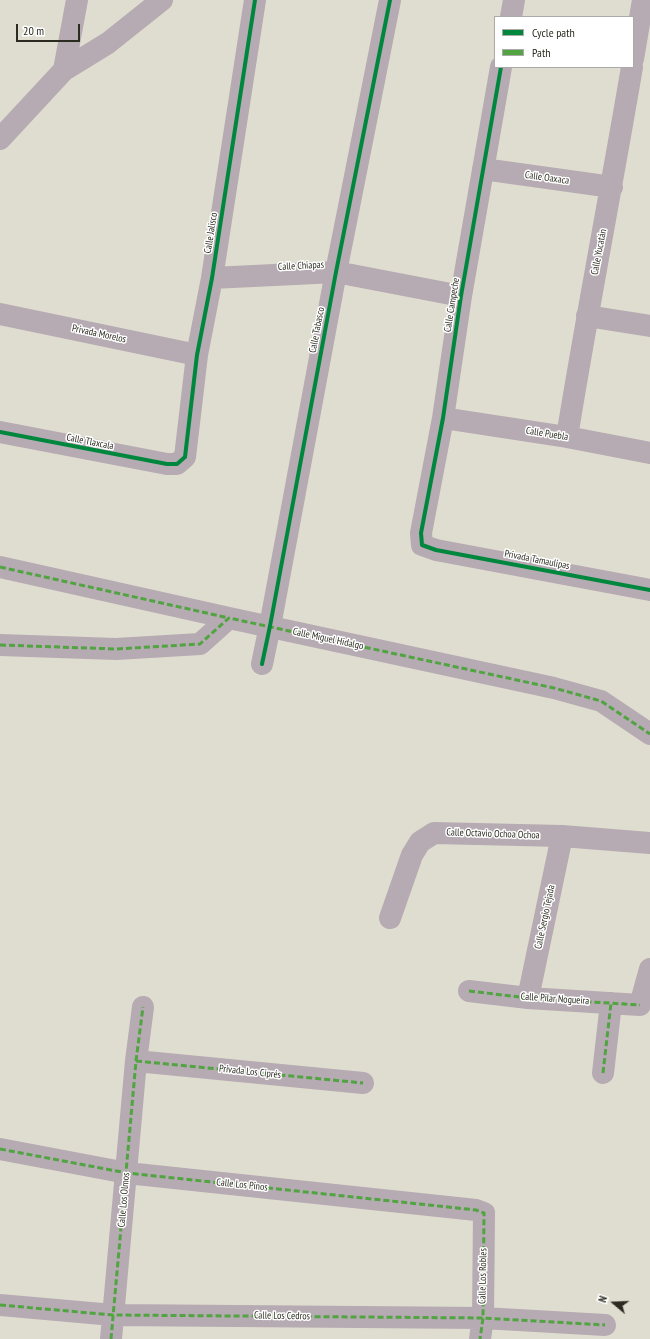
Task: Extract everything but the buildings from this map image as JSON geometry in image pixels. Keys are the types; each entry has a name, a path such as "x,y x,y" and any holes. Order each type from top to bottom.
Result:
{"street":[{"path":"64,70 78,0"},
{"path":"0,139 64,70 108,43 162,0"},
{"name":"Calle Jalisco","path":"177,464 185,457 197,355 212,278 255,0"},
{"name":"Calle Tabasco","path":"262,664 336,272 390,0"},
{"path":"510,16 514,0"},
{"path":"634,54 643,0"},
{"name":"Calle Campeche","path":"422,545 420,533 443,418 461,296 502,68"},
{"name":"Calle Yucatán","path":"566,437 587,316 612,187 632,68"},
{"name":"Calle Oaxaca","path":"483,169 612,187"},
{"name":"Calle Chiapas","path":"212,278 336,272 461,296"},
{"name":"Privada Morelos","path":"0,314 197,355"},
{"path":"587,316 650,326"},
{"name":"Calle Puebla","path":"443,418 566,437 650,453"},
{"name":"Calle Tlaxcala","path":"0,432 166,464 177,464"},
{"name":"Privada Tamaulipas","path":"422,545 436,550 650,590"},
{"name":"Calle Miguel Hidalgo","path":"0,567 554,688 601,701 650,734"},
{"path":"0,645 116,649 200,644 229,618"},
{"name":"Calle Octavio Ochoa Ochoa","path":"390,918 412,855 420,842 434,833 562,836 650,843"},
{"name":"Calle Sergio Tejada","path":"528,998 562,836"},
{"name":"Calle Pilar Nogueira","path":"469,991 528,998 640,1006 650,969"},
{"path":"602,1073 611,1004"},
{"name":"Calle Los Olmos","path":"111,1339 136,1061 143,1007"},
{"name":"Privada Los Ciprés","path":"136,1061 363,1083"},
{"name":"Calle Los Pinos","path":"0,1149 127,1173 476,1210 484,1214"},
{"name":"Calle Los Robles","path":"480,1339 483,1318 484,1214"},
{"name":"Calle Los Cedros","path":"0,1305 113,1315 483,1318 605,1325"}],"marked path":[{"path":"0,567 229,618"},
{"path":"0,645 116,649 200,644 229,618 554,688 601,701 650,734"},
{"path":"469,991 528,998 640,1005"},
{"path":"603,1073 611,1003"},
{"path":"111,1339 136,1061 143,1007"},
{"path":"136,1061 363,1083"},
{"path":"0,1149 127,1173 476,1210 484,1213 483,1318 480,1339"},
{"path":"0,1305 113,1315 483,1318 605,1325"}],"cycle path":[{"path":"0,432 167,464 177,464 185,457 197,355 212,278 255,0"},
{"path":"262,664 336,272 390,0"},
{"path":"501,68 461,296 443,418 421,533 422,545 436,550 650,590"}]}
